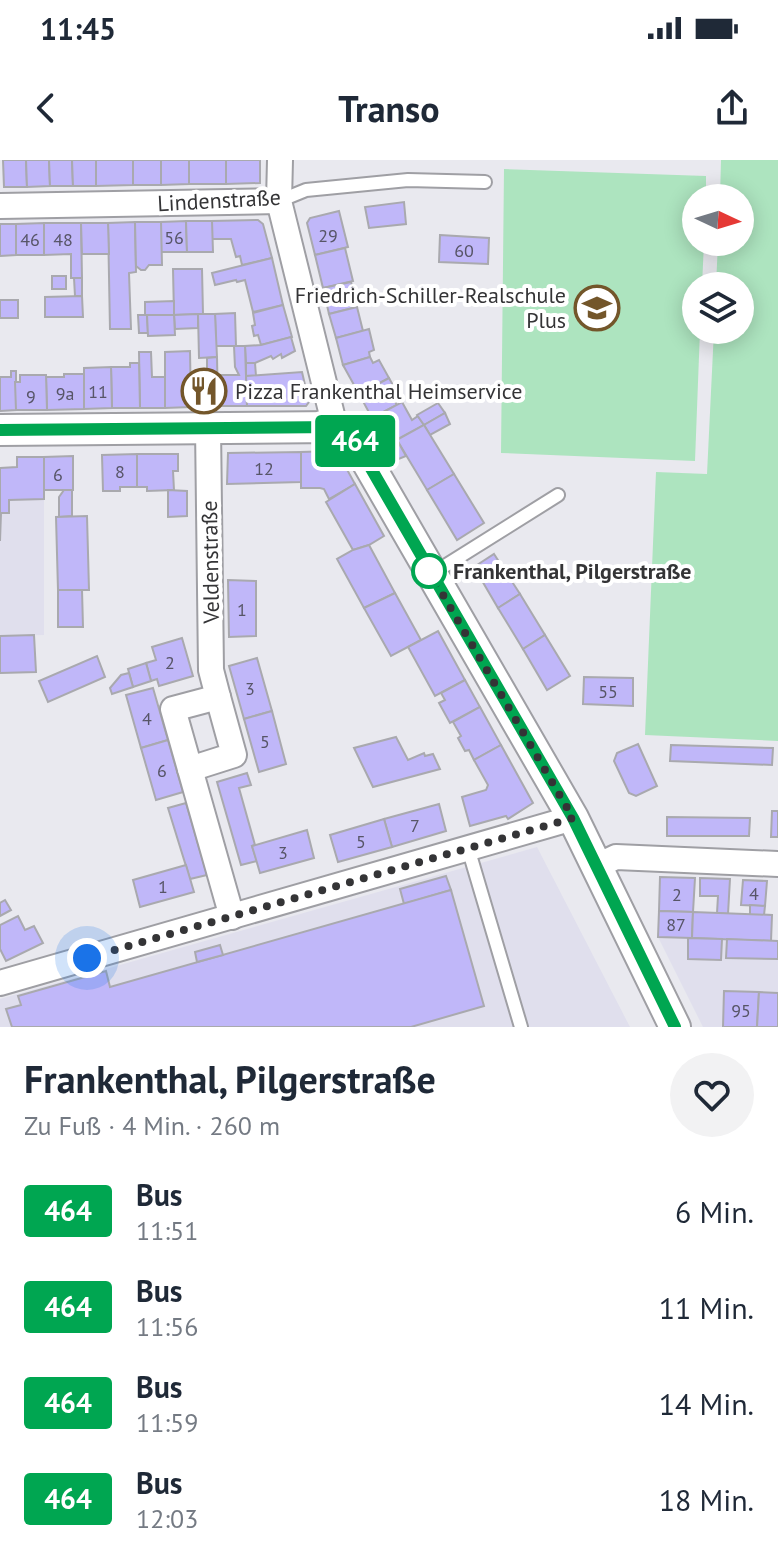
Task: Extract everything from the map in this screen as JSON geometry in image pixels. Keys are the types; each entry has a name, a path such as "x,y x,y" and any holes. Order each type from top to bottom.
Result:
{"street":[{"path":"280,160 279,201 335,427"},
{"name":"Lindenstraße","path":"0,206 279,201"},
{"name":"Veldenstraße","path":"190,769 234,755 211,670 208,427"},
{"path":"0,430 335,427 347,431 573,818 675,1027"},
{"path":"218,697 173,709 232,917"},
{"path":"0,983 573,818"},
{"path":"597,866 616,857 778,864"}],"lane":[{"name":"Lindenstraße","path":"279,201 306,190 408,180 485,182"},
{"path":"432,575 558,495"},
{"path":"468,848 521,1027"}],"shaded area":[{"path":"44,458 44,635 0,636 0,468 17,467"},
{"path":"537,847 630,1027 0,1027 0,999"},
{"path":"658,937 778,941 778,1027 703,1027"}],"green space":[{"path":"721,160 778,160 778,741 645,735 656,472 707,474 713,344 754,344 754,272 717,272 717,256 754,256 754,184 720,184"},
{"name":"Friedrich-Schiller-Realschule Plus","path":"504,169 706,176 706,184 682,184 682,256 703,256 703,272 682,272 682,344 699,344 695,461 501,453"}],"building":[{"path":"3,160 26,160 27,187 4,187"},
{"path":"26,160 49,160 50,186 27,187"},
{"path":"49,160 72,160 73,186 50,186"},
{"path":"72,160 96,160 96,186 73,186"},
{"path":"96,160 133,160 133,185 96,186"},
{"path":"133,160 161,160 161,185 133,185"},
{"path":"161,160 189,160 189,184 161,185"},
{"path":"189,160 226,160 226,184 189,184"},
{"path":"226,160 260,160 260,183 226,184"},
{"path":"404,202 406,224 369,228 365,207"},
{"path":"339,211 348,247 315,255 307,223 310,218"},
{"path":"258,220 263,224 272,258 242,265 240,256 236,257 231,239 212,239 212,221"},
{"path":"186,221 187,252 161,252 161,222"},
{"path":"186,221 212,221 213,252 187,252"},
{"path":"135,222 136,272 129,273 131,329 110,329 108,223"},
{"path":"135,222 161,222 162,265 149,265 145,270 136,266"},
{"path":"44,223 44,255 16,255 16,224"},
{"path":"44,223 81,223 82,278 71,278 71,254 44,255"},
{"path":"81,223 108,223 109,254 82,254"},
{"path":"0,224 16,224 16,255 0,256"},
{"path":"440,235 489,238 488,264 439,262"},
{"path":"345,248 353,281 323,288 315,255"},
{"path":"272,258 283,305 253,312 245,280 215,285 212,273"},
{"path":"173,269 202,269 203,314 174,315"},
{"path":"52,276 66,276 66,289 52,289"},
{"path":"74,278 82,278 82,296 75,296"},
{"path":"351,282 357,307 329,314 323,288"},
{"path":"82,296 83,317 45,317 45,297"},
{"path":"0,300 18,300 18,318 0,318"},
{"path":"174,301 174,315 145,315 145,302"},
{"path":"283,305 292,337 261,345 258,335 254,336 253,313"},
{"path":"357,307 363,331 336,338 329,314"},
{"path":"235,313 236,346 216,346 215,314"},
{"path":"198,314 198,328 175,329 174,315"},
{"path":"198,314 215,314 217,357 199,358"},
{"path":"138,315 147,315 148,333 139,333"},
{"path":"147,315 174,315 175,335 148,336"},
{"path":"369,329 374,350 369,352 370,357 343,365 336,338"},
{"path":"291,337 295,351 282,358 281,354 273,359 271,356 255,363 246,363 245,346"},
{"path":"234,346 245,346 247,406 218,406 217,375 239,375 235,367"},
{"path":"190,351 191,407 165,408 165,352"},
{"path":"139,352 151,352 152,377 165,377 165,408 140,408"},
{"name":"Pizza Frankenthal Heimservice","path":"217,357 218,406 191,407 191,376 207,376 207,358"},
{"path":"370,357 373,363 379,360 389,378 359,394 343,365"},
{"path":"130,363 139,363 140,408 112,408 111,367 130,367"},
{"path":"246,363 255,363 256,376 246,376"},
{"path":"111,367 112,408 84,409 84,368"},
{"path":"11,371 16,371 16,410 0,411 0,377 11,377"},
{"path":"302,372 309,402 306,406 247,406 246,376"},
{"path":"64,374 84,374 84,409 47,410 46,377 64,377"},
{"path":"20,375 46,375 47,410 16,410 15,382 20,382"},
{"path":"389,378 399,396 394,400 397,405 372,418 359,394"},
{"path":"402,402 412,420 418,416 424,425 387,445 372,418"},
{"path":"438,403 445,413 424,425 417,415"},
{"path":"445,413 450,424 430,435 424,425"},
{"path":"424,425 454,474 427,490 397,440"},
{"path":"397,440 406,456 396,460 387,445"},
{"path":"334,451 355,484 329,499 324,489 301,488 301,452"},
{"path":"301,452 301,482 227,484 228,453"},
{"path":"137,454 178,454 178,471 173,471 174,490 147,491 147,487 137,487"},
{"path":"137,454 137,487 103,491 102,455"},
{"path":"73,456 73,490 44,490 44,457"},
{"path":"17,457 44,457 44,499 9,500 9,513 1,513 0,541 0,468 17,467"},
{"path":"454,474 484,523 457,540 427,490"},
{"path":"355,484 384,536 353,550 326,502"},
{"path":"64,490 72,490 72,516 59,517 59,497"},
{"path":"168,490 187,491 187,516 168,517"},
{"path":"87,516 89,590 58,590 56,517"},
{"path":"369,545 395,593 364,608 337,559"},
{"path":"494,554 520,594 498,608 474,567"},
{"path":"228,580 256,581 256,636 229,637"},
{"path":"58,590 82,590 83,627 58,627"},
{"path":"395,593 421,640 391,656 364,608"},
{"path":"520,594 545,635 523,649 498,608"},
{"path":"438,631 465,680 435,696 408,647"},
{"path":"34,635 36,672 0,673 0,636"},
{"path":"545,635 570,676 547,690 523,649"},
{"path":"182,638 193,676 159,686 157,679 151,681 146,663 156,660 152,647"},
{"path":"97,656 105,677 48,702 39,681"},
{"path":"257,658 272,711 244,719 229,666"},
{"path":"146,663 151,681 133,687 128,669"},
{"path":"129,673 133,687 112,694 110,688 121,675"},
{"path":"584,677 633,678 633,706 583,704"},
{"path":"465,680 480,707 450,723 439,703 445,700 441,693"},
{"path":"153,688 168,740 141,748 126,695"},
{"path":"480,707 501,745 474,760 469,750 465,751 453,722"},
{"path":"272,711 286,764 259,772 244,719"},
{"path":"396,737 408,760 424,753 425,756 433,754 440,769 373,787 354,748"},
{"path":"168,740 183,792 156,800 141,748"},
{"path":"638,744 657,786 636,796 629,793 614,761 617,753"},
{"path":"501,745 533,803 508,819 506,816 470,826 462,797 486,790 488,785 474,760"},
{"path":"671,745 773,748 772,765 670,761"},
{"path":"247,773 251,785 239,788 257,861 241,865 217,782"},
{"path":"186,803 207,875 190,879 168,808"},
{"path":"439,804 446,831 392,847 384,819"},
{"path":"772,811 778,811 778,837 771,837"},
{"path":"667,817 750,818 749,836 667,836"},
{"path":"384,819 392,847 338,862 330,835"},
{"path":"307,830 314,858 260,873 252,846"},
{"path":"186,865 194,892 140,907 133,880"},
{"path":"446,876 451,890 404,904 400,889"},
{"path":"660,877 695,878 693,912 659,911"},
{"path":"700,878 730,879 728,914 717,913 718,896 700,896"},
{"path":"743,880 767,881 765,906 741,905"},
{"path":"451,890 484,1006 411,1027 12,1027 6,1009 21,1005 18,996 106,971 110,987"},
{"path":"5,900 11,910 0,916 0,903"},
{"path":"750,905 765,906 764,915 750,915"},
{"path":"659,911 693,912 692,938 658,937"},
{"path":"693,912 772,915 771,941 692,938"},
{"path":"18,916 25,930 34,926 43,943 6,961 0,949 0,925"},
{"path":"688,938 722,939 721,960 688,959"},
{"path":"727,939 778,941 778,959 726,958"},
{"path":"220,945 223,955 197,962 195,952"},
{"path":"724,991 759,992 757,1027 723,1027"},
{"path":"759,992 778,993 778,1027 757,1027"}],"bus line":[{"name":"464","path":"0,430 335,427 347,431 573,818 675,1027"}],"place":[{"name":"Friedrich-Schiller-Realschule Plus","path":"597,308"},
{"name":"Pizza Frankenthal Heimservice","path":"204,391"},
{"name":"Frankenthal, Pilgerstraße","path":"429,571"}],"route":[{"path":"87,958 573,818 429,571"}]}
